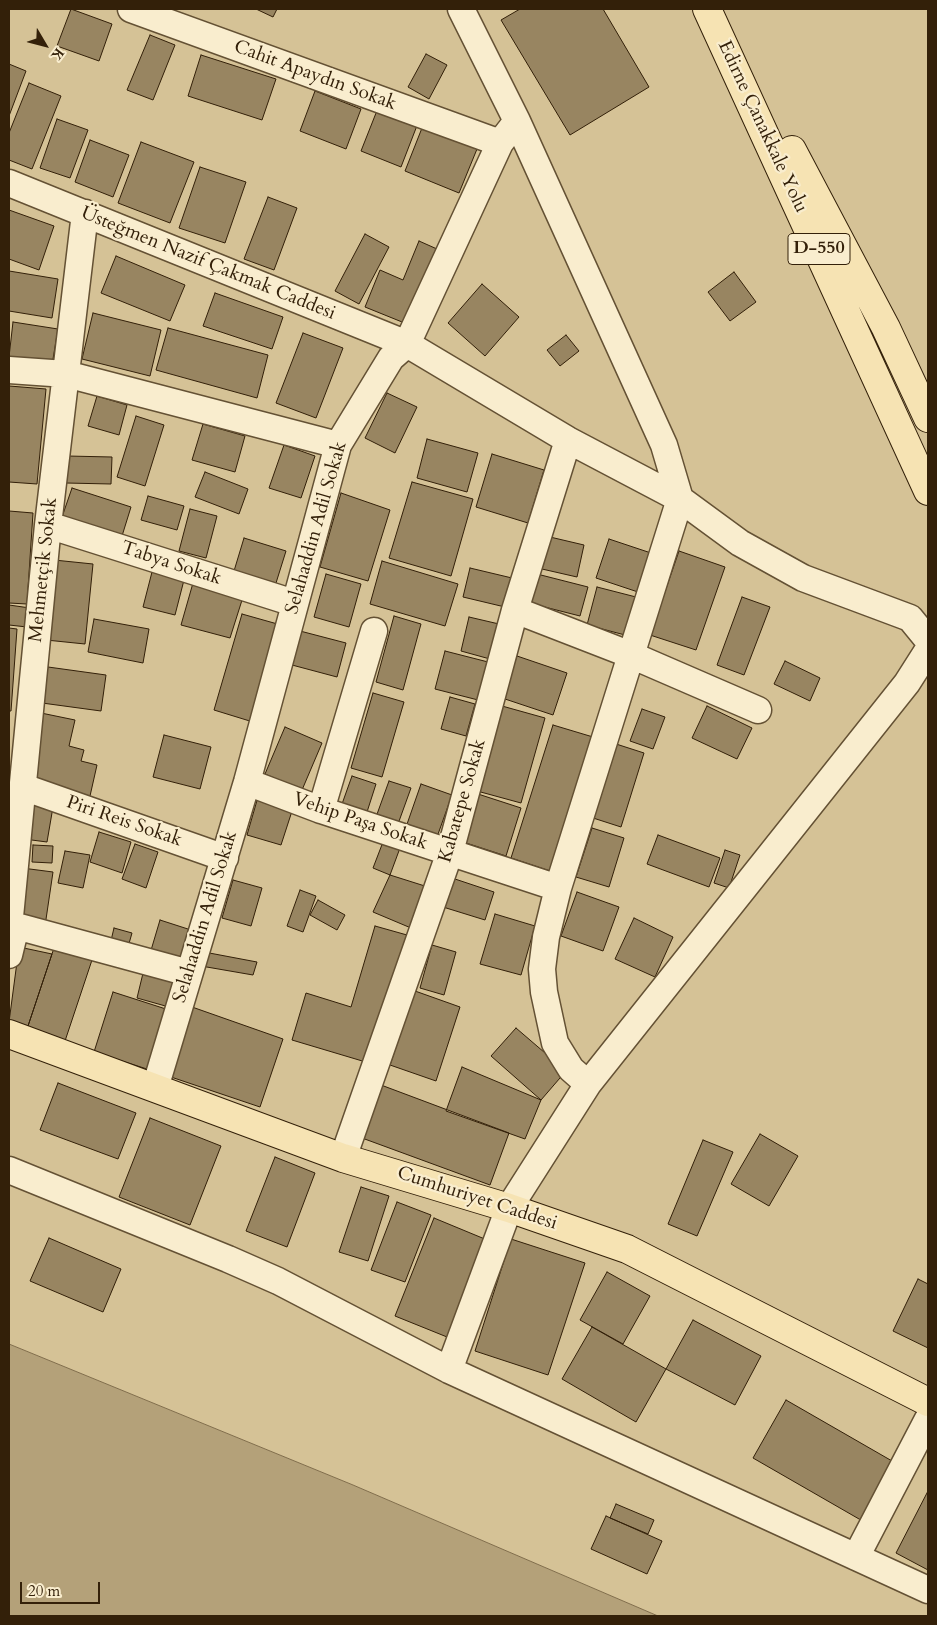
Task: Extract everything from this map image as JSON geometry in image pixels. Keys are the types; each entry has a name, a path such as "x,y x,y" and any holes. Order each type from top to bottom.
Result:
{"main road":[{"name":"Edirne Çanakkale Yolu","path":"708,9 928,491"},
{"name":"Edirne Çanakkale Yolu","path":"717,9 886,328 928,418"},
{"name":"Cumhuriyet Caddesi","path":"9,1034 343,1158 509,1208 628,1249 928,1402"}],"street":[{"name":"Cahit Apaydın Sokak","path":"132,9 500,143"},
{"path":"461,9 517,121 664,445 680,498 558,888 546,937 542,969 544,992 556,1043 571,1069 588,1084"},
{"name":"Selahaddin Adil Sokak","path":"155,1088 247,782 338,445 391,358 407,344 500,143 517,121"},
{"name":"Üsteğmen Nazif Çakmak Caddesi","path":"9,183 407,344 568,440 680,498 740,544 803,578 910,618 928,640"},
{"name":"Mehmetçik Sokak","path":"9,955 23,787 17,757 48,525 85,214"},
{"path":"9,370 66,374 338,445"},
{"name":"Kabatepe Sokak","path":"343,1158 450,852 516,610 568,440"},
{"name":"Tabya Sokak","path":"48,525 294,603"},
{"path":"516,610 631,655 758,710"},
{"path":"322,810 374,631"},
{"path":"449,1370 509,1208 588,1084 907,684 928,650"},
{"name":"Vehip Paşa Sokak","path":"247,782 322,810 558,888"},
{"name":"Piri Reis Sokak","path":"23,787 225,858"},
{"path":"11,927 189,974"},
{"path":"9,1170 237,1262 278,1281 449,1370 928,1590"},
{"path":"856,1557 928,1418"}],"shaded area":[{"path":"9,9 928,9 928,1616 658,1616 353,1485 9,1344"},
{"path":"9,1344 353,1485 658,1616 9,1616"}],"building":[{"path":"71,9 112,24 99,61 57,46"},
{"path":"256,9 277,9 273,17"},
{"path":"520,9 603,9 649,87 570,135 501,20"},
{"path":"150,35 175,45 153,100 127,90"},
{"path":"426,54 447,65 429,99 408,87"},
{"path":"201,55 276,79 262,120 188,96"},
{"path":"9,64 26,71 9,116"},
{"path":"29,83 61,96 32,169 9,160 9,133"},
{"path":"315,91 361,109 346,149 300,131"},
{"path":"378,108 418,123 401,167 361,151"},
{"path":"57,119 88,130 70,178 40,168"},
{"path":"422,128 477,149 459,193 405,171"},
{"path":"90,140 129,155 113,197 75,182"},
{"path":"141,142 194,162 170,223 118,203"},
{"path":"200,167 246,182 225,243 179,228"},
{"path":"268,197 297,208 274,270 244,259"},
{"path":"9,210 54,226 39,270 9,259"},
{"path":"365,234 389,247 359,304 335,291"},
{"path":"419,241 437,249 407,324 365,307 380,270 403,280"},
{"path":"116,256 185,285 170,321 101,293"},
{"path":"9,271 58,279 52,318 9,311"},
{"path":"734,272 756,302 730,321 708,292"},
{"path":"482,284 519,317 485,356 448,323"},
{"path":"215,293 283,317 272,349 203,326"},
{"path":"93,313 161,330 150,376 82,359"},
{"path":"13,322 58,329 52,365 9,357"},
{"path":"168,328 268,355 257,398 156,370"},
{"path":"303,333 343,348 316,418 276,403"},
{"path":"566,335 579,351 560,366 547,350"},
{"path":"9,386 46,389 37,484 9,482"},
{"path":"387,393 417,407 395,453 365,438"},
{"path":"97,396 127,405 119,435 88,426"},
{"path":"136,416 164,425 145,486 117,477"},
{"path":"203,424 245,436 235,472 192,460"},
{"path":"427,439 478,453 467,492 417,478"},
{"path":"284,445 315,456 301,498 269,488"},
{"path":"492,454 544,470 528,523 476,507"},
{"path":"67,456 112,457 111,484 66,483"},
{"path":"205,472 248,489 239,514 195,497"},
{"path":"412,482 473,499 451,576 389,558"},
{"path":"72,488 131,507 122,536 62,517"},
{"path":"341,493 390,510 368,581 320,567"},
{"path":"148,496 184,506 177,530 141,520"},
{"path":"190,509 217,516 206,558 179,551"},
{"path":"9,511 33,513 27,604 9,603"},
{"path":"550,537 584,545 577,577 542,569"},
{"path":"244,538 286,551 276,583 234,571"},
{"path":"609,539 651,553 638,592 596,578"},
{"path":"679,551 725,567 696,650 650,635"},
{"path":"54,560 93,564 85,644 46,640"},
{"path":"382,561 458,584 445,626 370,604"},
{"path":"470,568 512,578 505,607 463,597"},
{"path":"152,572 184,580 175,615 143,607"},
{"path":"533,573 588,587 580,616 525,602"},
{"path":"326,574 361,584 349,627 314,617"},
{"path":"193,583 243,597 230,638 181,625"},
{"path":"597,587 636,597 625,635 587,625"},
{"path":"742,597 770,607 744,675 717,665"},
{"path":"9,605 30,608 27,627 9,625"},
{"path":"242,614 281,625 253,722 214,710"},
{"path":"394,616 421,624 403,690 376,682"},
{"path":"469,617 499,624 490,659 461,651"},
{"path":"94,619 149,629 143,663 88,652"},
{"path":"9,628 17,629 11,711 9,711"},
{"path":"300,631 346,643 337,677 292,665"},
{"path":"445,651 492,663 482,701 435,689"},
{"path":"517,656 567,673 553,715 502,698"},
{"path":"785,661 820,678 810,701 774,684"},
{"path":"48,667 106,675 101,711 42,703"},
{"path":"373,693 404,702 382,777 351,768"},
{"path":"450,697 475,704 466,736 441,729"},
{"path":"502,706 545,718 521,803 477,791"},
{"path":"707,706 752,728 737,759 692,738"},
{"path":"642,709 665,717 653,749 630,741"},
{"path":"41,713 75,720 69,746 84,750 81,761 97,765 90,796 26,782"},
{"path":"553,725 593,737 550,871 511,858"},
{"path":"285,727 322,743 302,790 265,774"},
{"path":"164,735 211,747 200,789 153,777"},
{"path":"613,743 644,753 621,827 590,817"},
{"path":"352,776 376,784 367,812 342,804"},
{"path":"389,781 411,788 398,824 376,817"},
{"path":"421,784 452,795 437,837 406,827"},
{"path":"478,794 521,808 506,856 463,842"},
{"path":"258,797 293,808 281,845 247,835"},
{"path":"30,804 53,807 47,842 24,839"},
{"path":"592,828 624,838 609,887 576,877"},
{"path":"99,832 131,842 122,873 90,862"},
{"path":"658,835 720,858 709,887 647,864"},
{"path":"383,842 400,848 390,875 373,868"},
{"path":"135,844 158,852 146,888 122,879"},
{"path":"33,845 53,846 52,863 32,862"},
{"path":"725,850 740,855 729,888 714,883"},
{"path":"65,851 90,855 83,888 58,883"},
{"path":"22,868 53,872 45,926 14,921"},
{"path":"390,875 428,887 411,928 373,912"},
{"path":"452,878 494,892 485,920 443,907"},
{"path":"233,880 262,888 251,926 222,918"},
{"path":"300,890 316,896 303,932 287,926"},
{"path":"577,892 619,907 603,951 561,936"},
{"path":"318,900 345,915 337,930 310,915"},
{"path":"495,914 535,926 521,975 480,964"},
{"path":"634,918 673,937 655,977 615,959"},
{"path":"160,920 191,930 180,967 149,957"},
{"path":"375,926 407,935 369,1063 292,1040 306,993 351,1007"},
{"path":"114,928 132,933 126,954 109,949"},
{"path":"55,945 93,957 65,1041 27,1029"},
{"path":"432,945 456,952 444,995 420,988"},
{"path":"19,947 52,954 27,1029 9,1022"},
{"path":"204,952 257,962 253,975 201,966"},
{"path":"145,965 178,973 169,1007 137,998"},
{"path":"415,991 460,1007 436,1081 390,1065"},
{"path":"113,992 169,1010 150,1070 94,1052"},
{"path":"192,1007 283,1039 260,1107 168,1076"},
{"path":"516,1028 566,1071 541,1100 491,1056"},
{"path":"462,1067 541,1100 525,1139 446,1111"},
{"path":"58,1083 136,1113 118,1159 40,1130"},
{"path":"381,1085 509,1133 490,1185 362,1138"},
{"path":"150,1118 221,1146 190,1225 119,1197"},
{"path":"760,1134 798,1156 769,1206 731,1184"},
{"path":"703,1140 733,1152 697,1236 668,1224"},
{"path":"275,1157 315,1173 287,1247 246,1231"},
{"path":"361,1187 389,1196 368,1261 339,1252"},
{"path":"397,1202 431,1215 405,1282 371,1270"},
{"path":"434,1218 492,1242 452,1339 395,1316"},
{"path":"49,1238 121,1269 103,1312 30,1281"},
{"path":"511,1239 585,1263 548,1375 475,1351"},
{"path":"607,1272 650,1296 623,1344 580,1320"},
{"path":"918,1279 928,1284 928,1348 893,1331"},
{"path":"693,1320 761,1356 735,1405 666,1369"},
{"path":"592,1327 666,1369 636,1422 562,1379"},
{"path":"786,1400 899,1465 866,1523 753,1458"},
{"path":"928,1491 928,1570 896,1553"},
{"path":"616,1504 654,1520 648,1534 610,1518"},
{"path":"606,1516 662,1541 647,1574 591,1549"}]}
